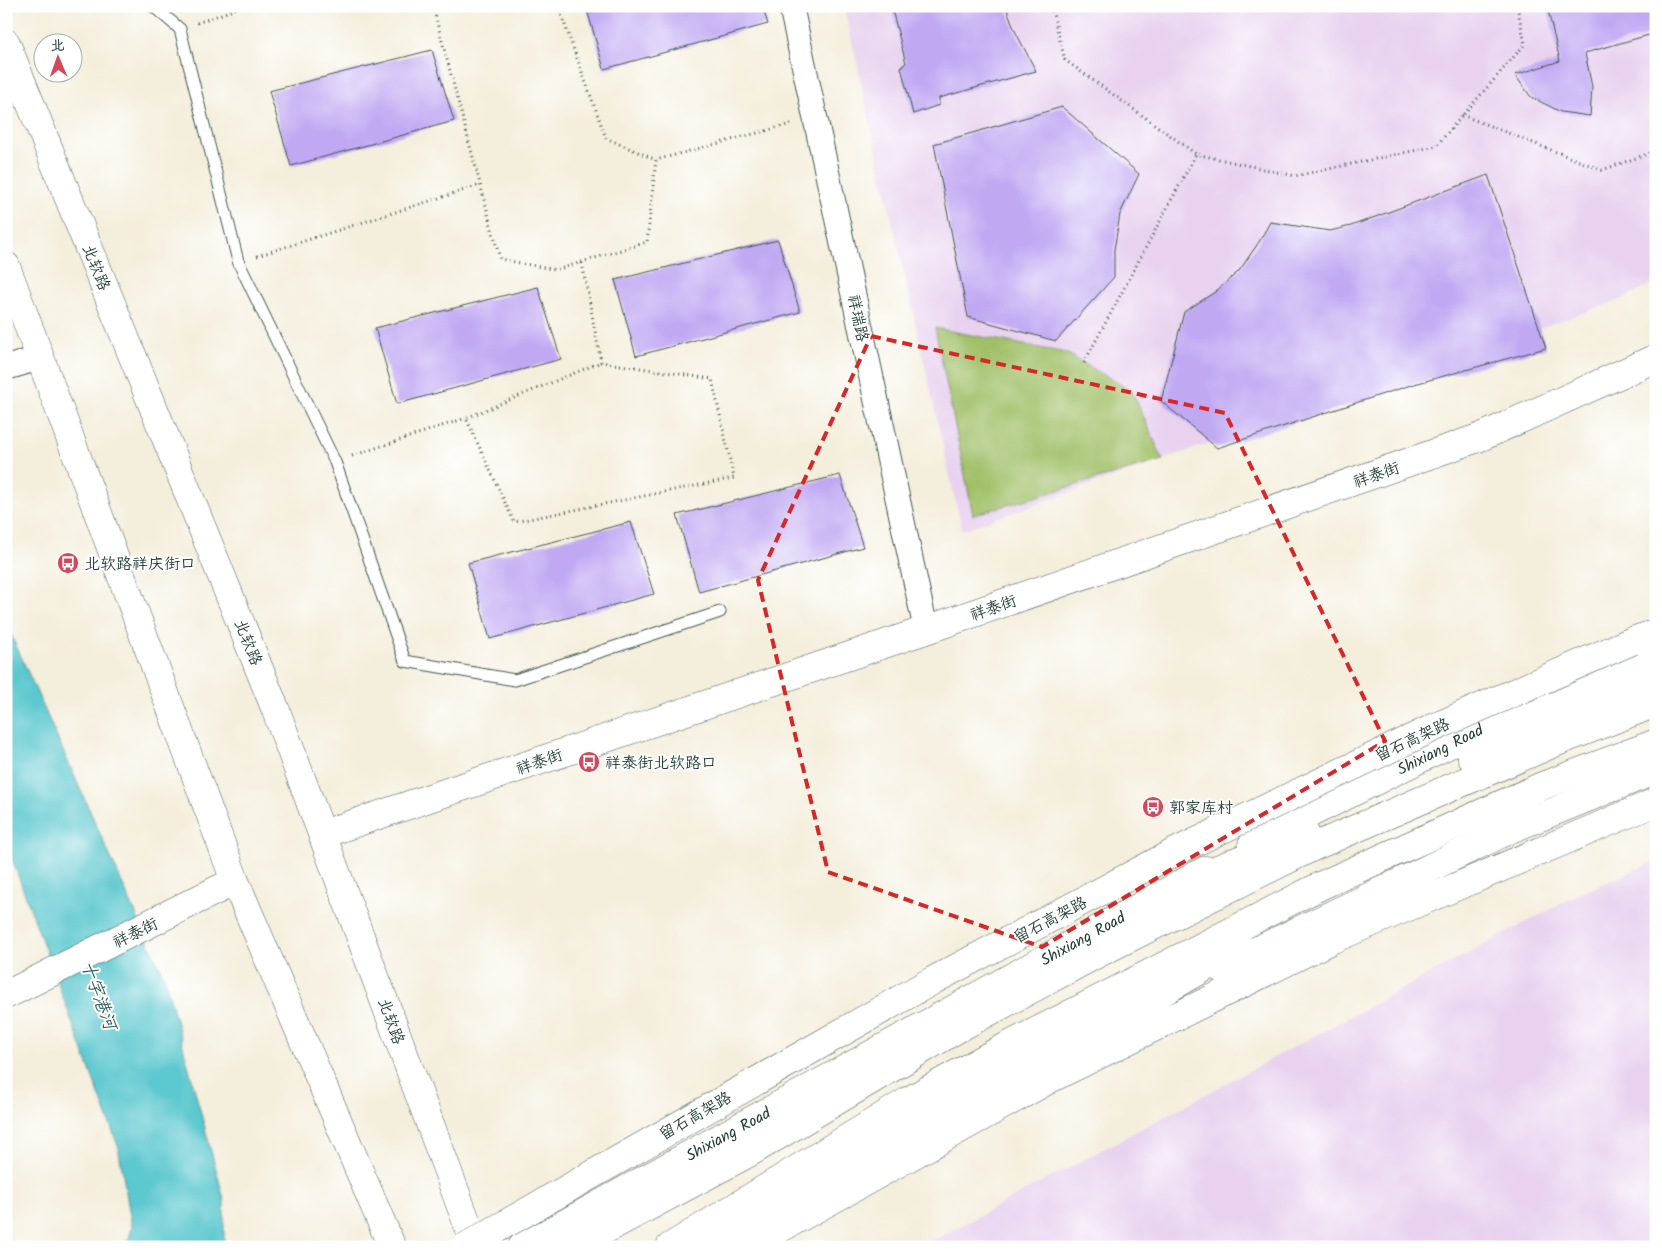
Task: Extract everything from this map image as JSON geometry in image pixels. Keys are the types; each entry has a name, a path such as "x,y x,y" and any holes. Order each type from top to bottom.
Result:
{"main road":[{"name":"北软路","path":"6,43 276,708 476,1247"},
{"path":"6,266 236,881 392,1247"},
{"name":"祥泰街","path":"323,834 926,630 1481,437 1656,358"},
{"name":"留石高架路","path":"465,1247 924,986 1173,853 1433,728 1656,633"},
{"name":"Shixiang Road","path":"522,1247 1293,822 1496,721 1656,656"},
{"path":"1186,882 1328,824 1591,704 1656,678"},
{"path":"574,1247 748,1153 957,1029 1101,952 1313,848 1552,744 1656,703"},
{"path":"707,1247 1322,885 1542,786 1656,743"},
{"path":"1120,1003 1284,921 1656,753"},
{"path":"670,1247 908,1101 998,1051 1120,1003 1511,829 1656,770"},
{"path":"747,1247 1050,1080 1333,938 1656,802"},
{"name":"祥泰街","path":"6,995 236,881"}],"street":[{"name":"祥瑞路","path":"791,6 926,630"},
{"path":"6,368 39,358"}],"lane":[{"path":"153,6 180,29 238,262 335,462 405,661 515,680 720,612"}],"path":[{"path":"180,29 244,6"},
{"path":"374,6 381,11 433,8 500,258 556,270 648,242 656,160"},
{"path":"558,6 606,138 656,160 815,118"},
{"path":"1051,6 1065,60 1196,154 1295,176 1436,146 1525,44 1517,6"},
{"path":"1462,116 1602,170 1656,151"},
{"path":"1084,363 1196,154"},
{"path":"238,262 480,185"},
{"path":"582,263 601,362"},
{"path":"335,462 466,418 601,362 712,379 734,478 514,522 466,418"}],"highlighted area":[{"path":"871,336 1225,413 1385,741 1042,947 828,872 758,580"}],"shaded area":[{"path":"844,6 1656,6 1656,281 1622,299 962,530"},
{"path":"1656,861 1656,1247 921,1247 1579,894"}],"green space":[{"path":"935,328 1066,353 1132,391 1163,460 973,515"}],"water":[{"name":"十字港河","path":"6,623 165,979 224,1199 224,1247 127,1247 132,1227 118,1146 6,843"}],"building":[{"path":"586,6 762,6 768,24 604,69"},
{"path":"891,6 1006,6 1014,29 1036,71 939,98 939,105 913,114 901,67 906,63"},
{"path":"1547,6 1656,6 1656,33 1585,53 1592,87 1590,116 1561,112 1531,97 1515,75 1560,61"},
{"path":"432,50 454,121 291,166 269,91"},
{"path":"1062,107 1139,174 1120,214 1114,250 1114,277 1056,341 968,317 934,144"},
{"path":"1488,175 1546,348 1411,385 1217,448 1161,401 1184,312 1215,292 1239,271 1270,222 1330,231 1351,226"},
{"path":"778,240 800,312 636,356 615,280"},
{"path":"538,287 561,359 397,404 375,328"},
{"path":"840,475 863,547 699,592 677,515"},
{"path":"631,522 654,594 490,639 468,563"}],"place":[{"name":"北软路祥庆街口","path":"68,563"},
{"name":"祥泰街北软路口","path":"589,762"},
{"name":"郭家库村","path":"1153,807"}]}
